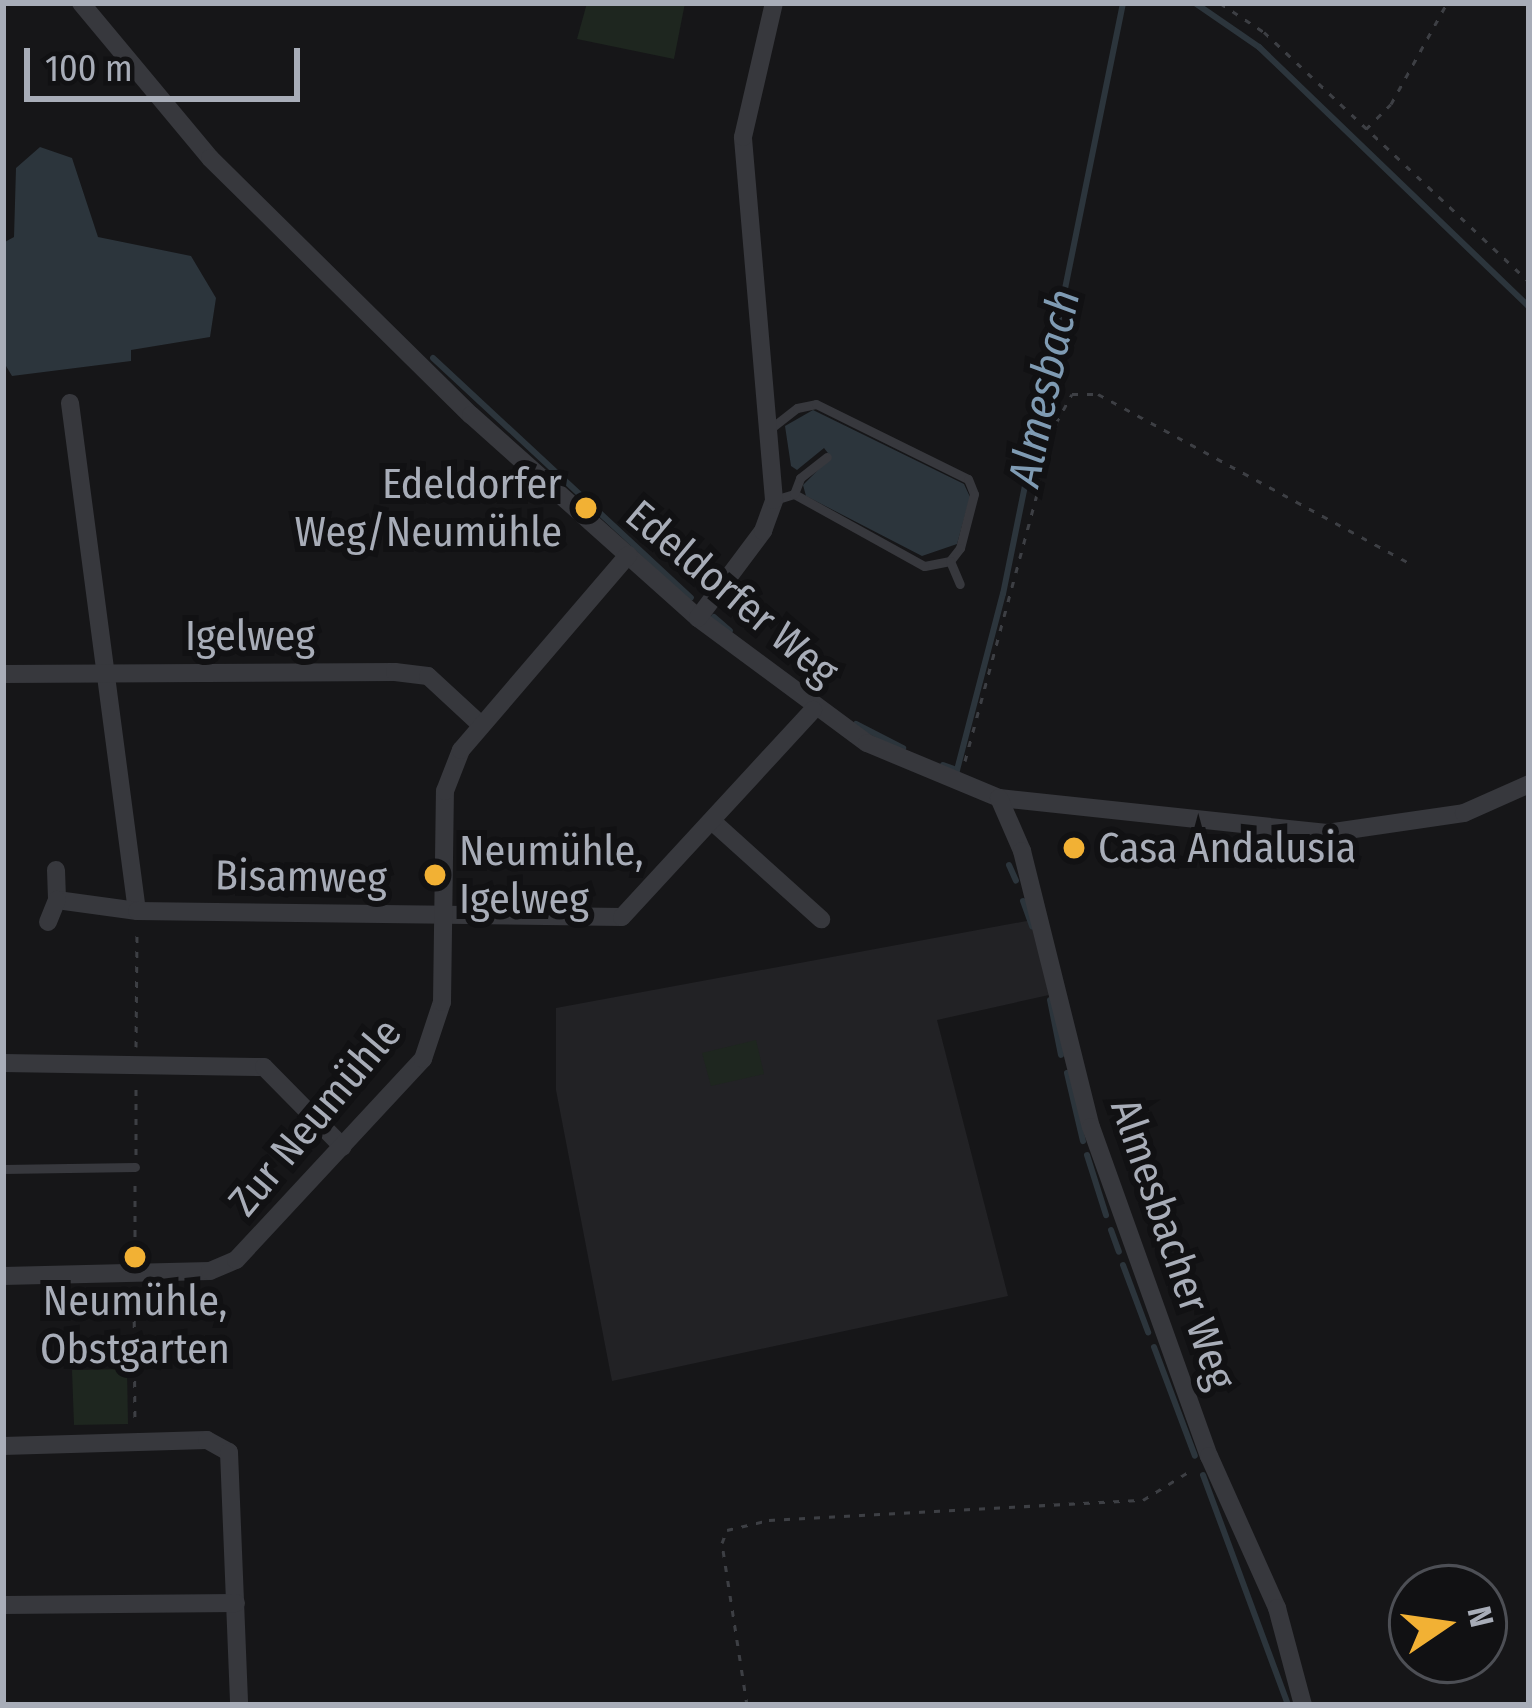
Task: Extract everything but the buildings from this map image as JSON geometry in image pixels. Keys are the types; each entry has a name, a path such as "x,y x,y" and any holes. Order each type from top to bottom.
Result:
{"street":[{"name":"Edeldorfer Weg","path":"81,3 210,158 471,415 698,618 813,710 959,787 999,798 1327,833 1464,813 1529,784"},
{"path":"698,618 763,531 774,500 743,137 774,3"},
{"path":"70,403 137,911"},
{"name":"Zur Neumühle","path":"3,1276 210,1271 250,1249 424,1059 442,1002 445,791 479,723 628,555"},
{"name":"Igelweg","path":"3,674 428,676 479,723"},
{"name":"Bisamweg","path":"57,900 137,911 622,916 813,710"},
{"name":"Almesbacher Weg","path":"999,798 1022,851 1091,1127 1209,1456 1277,1608 1304,1705"},
{"path":"712,821 821,919"},
{"path":"48,922 57,900 56,870"},
{"path":"3,1063 264,1067 343,1147"},
{"path":"3,1446 221,1446 235,1465 238,1705"},
{"path":"3,1605 236,1603"}],"lane":[{"path":"770,429 816,404 968,479 972,521 950,561"},
{"path":"827,457 800,478 794,494 798,503 924,566 950,561"},
{"path":"774,500 794,494"},
{"path":"950,561 960,584"},
{"path":"3,1169 136,1168"}],"path":[{"path":"1220,3 1264,32 1529,282"},
{"path":"1365,130 1391,104 1448,3"},
{"path":"959,787 1017,560 1072,394 1098,394 1407,562"},
{"path":"747,1705 722,1543 728,1530 769,1520 1143,1500 1209,1456"}],"shaded area":[{"path":"587,3 685,3 674,59 577,39"},
{"path":"40,147 72,158 98,237 191,256 216,298 210,337 131,350 131,361 12,376 3,361 3,243 14,237 16,168"},
{"path":"813,410 964,484 970,497 957,544 922,556 806,496 803,485 831,457 824,448 797,470 791,466 785,426"},
{"path":"1032,920 1049,995 937,1020 1008,1296 612,1381 556,1090 556,1008"},
{"path":"756,1040 764,1074 711,1086 702,1053"},
{"path":"127,1369 128,1424 74,1425 72,1370"}],"waterway":[{"name":"Almesbach","path":"943,765 957,770 1003,594 1123,3"},
{"path":"1195,3 1259,47 1529,307"},
{"path":"433,358 691,598"},
{"path":"714,617 730,631"},
{"path":"856,724 903,748"},
{"name":"Almesbach","path":"1009,865 1016,881"},
{"name":"Almesbach","path":"1023,901 1032,926"},
{"name":"Almesbach","path":"1050,1000 1061,1055"},
{"name":"Almesbach","path":"1067,1073 1083,1141"},
{"name":"Almesbach","path":"1087,1155 1106,1215"},
{"name":"Almesbach","path":"1111,1230 1119,1252"},
{"name":"Almesbach","path":"1123,1265 1148,1332"},
{"name":"Almesbach","path":"1154,1347 1195,1456"},
{"name":"Almesbach","path":"1203,1475 1288,1705"}],"place":[{"name":"Edeldorfer Weg/Neumühle","path":"586,508"},
{"name":"Casa Andalusia","path":"1074,848"},
{"name":"Neumühle, Igelweg","path":"435,875"},
{"name":"Neumühle, Obstgarten","path":"135,1257"}]}
